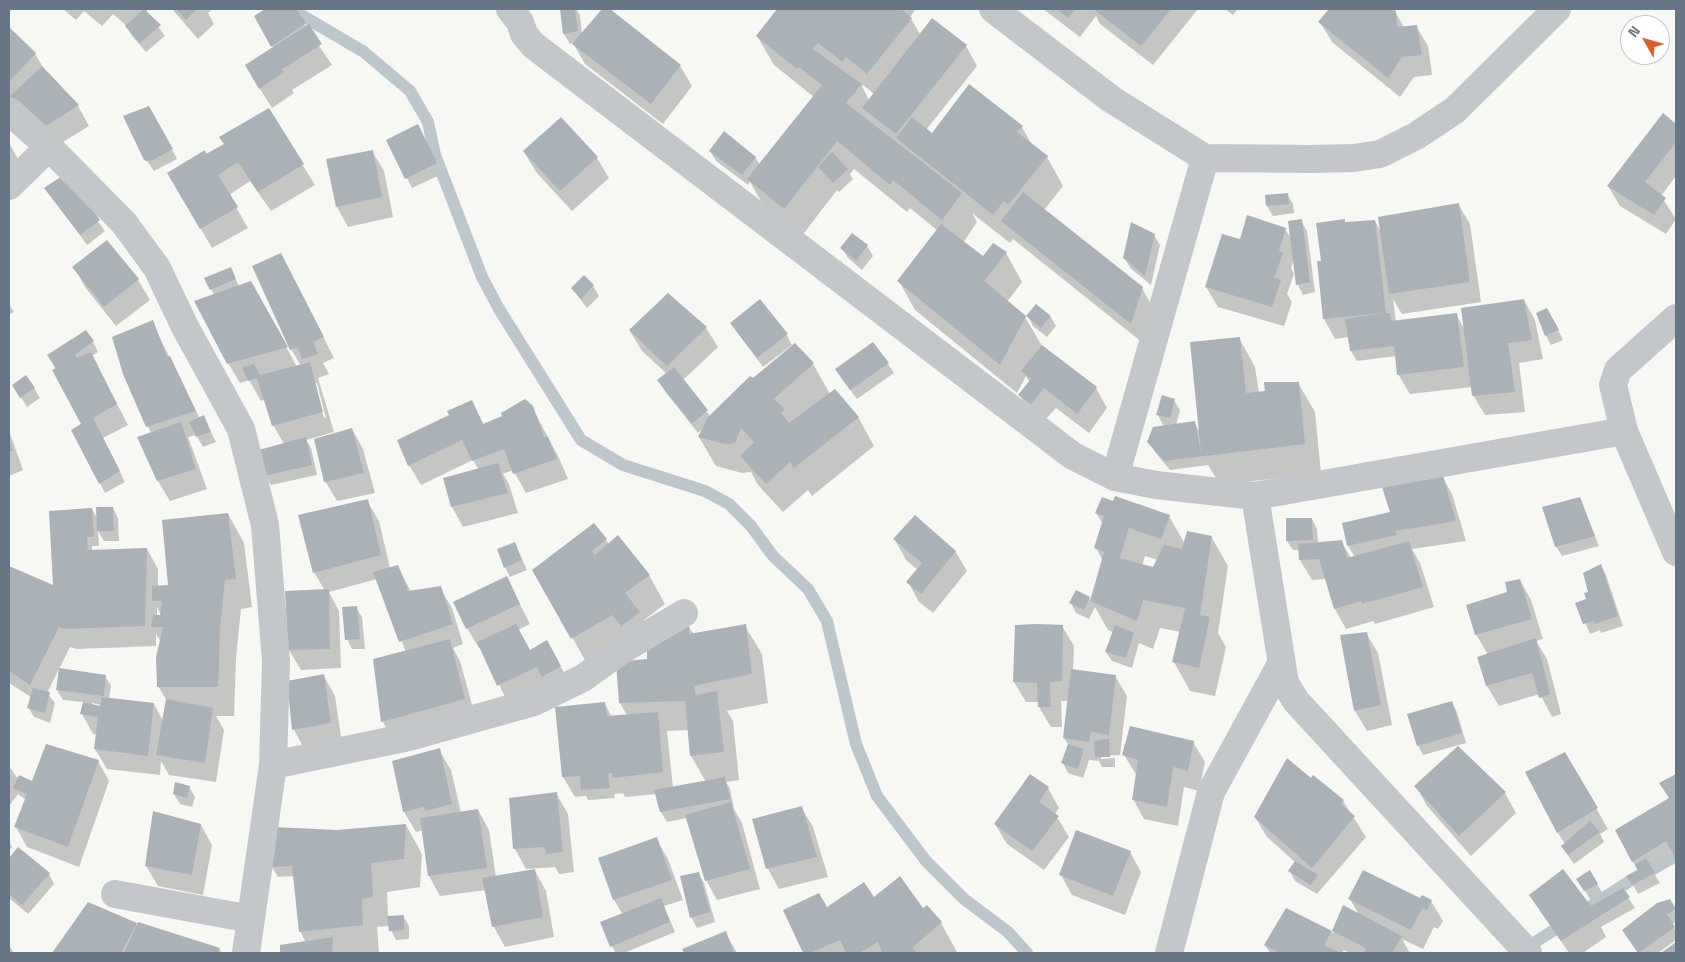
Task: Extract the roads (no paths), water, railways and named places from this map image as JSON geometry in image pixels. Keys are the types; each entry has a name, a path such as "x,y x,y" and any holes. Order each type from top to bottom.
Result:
{"street":[{"path":"993,9 1111,99 1205,158 1354,158 1380,154 1416,136 1455,110 1557,9"},
{"path":"517,13 524,34 541,51 1073,456 1115,477 1156,485 1255,496 1624,431"},
{"path":"9,111 49,147 124,223 157,268 185,327 241,429 265,525 276,662 272,765 246,953"},
{"path":"9,186 49,147"},
{"path":"1115,477 1205,158"},
{"path":"1676,318 1618,370 1613,385 1624,431 1676,552"},
{"path":"1255,496 1285,683 1296,701 1521,945"},
{"path":"272,765 408,737 534,702 583,678 622,650 684,613"},
{"path":"1169,953 1211,792 1282,664"},
{"path":"115,894 251,918"}],"waterway":[{"path":"291,9 364,52 410,91 428,122 435,155 482,277 499,309 581,440 623,465 705,491 729,504 751,526 773,556 808,589 827,621 856,744 877,796 926,861 964,899 1008,932 1027,953"},
{"path":"1523,950 1633,879 1676,856"}]}
